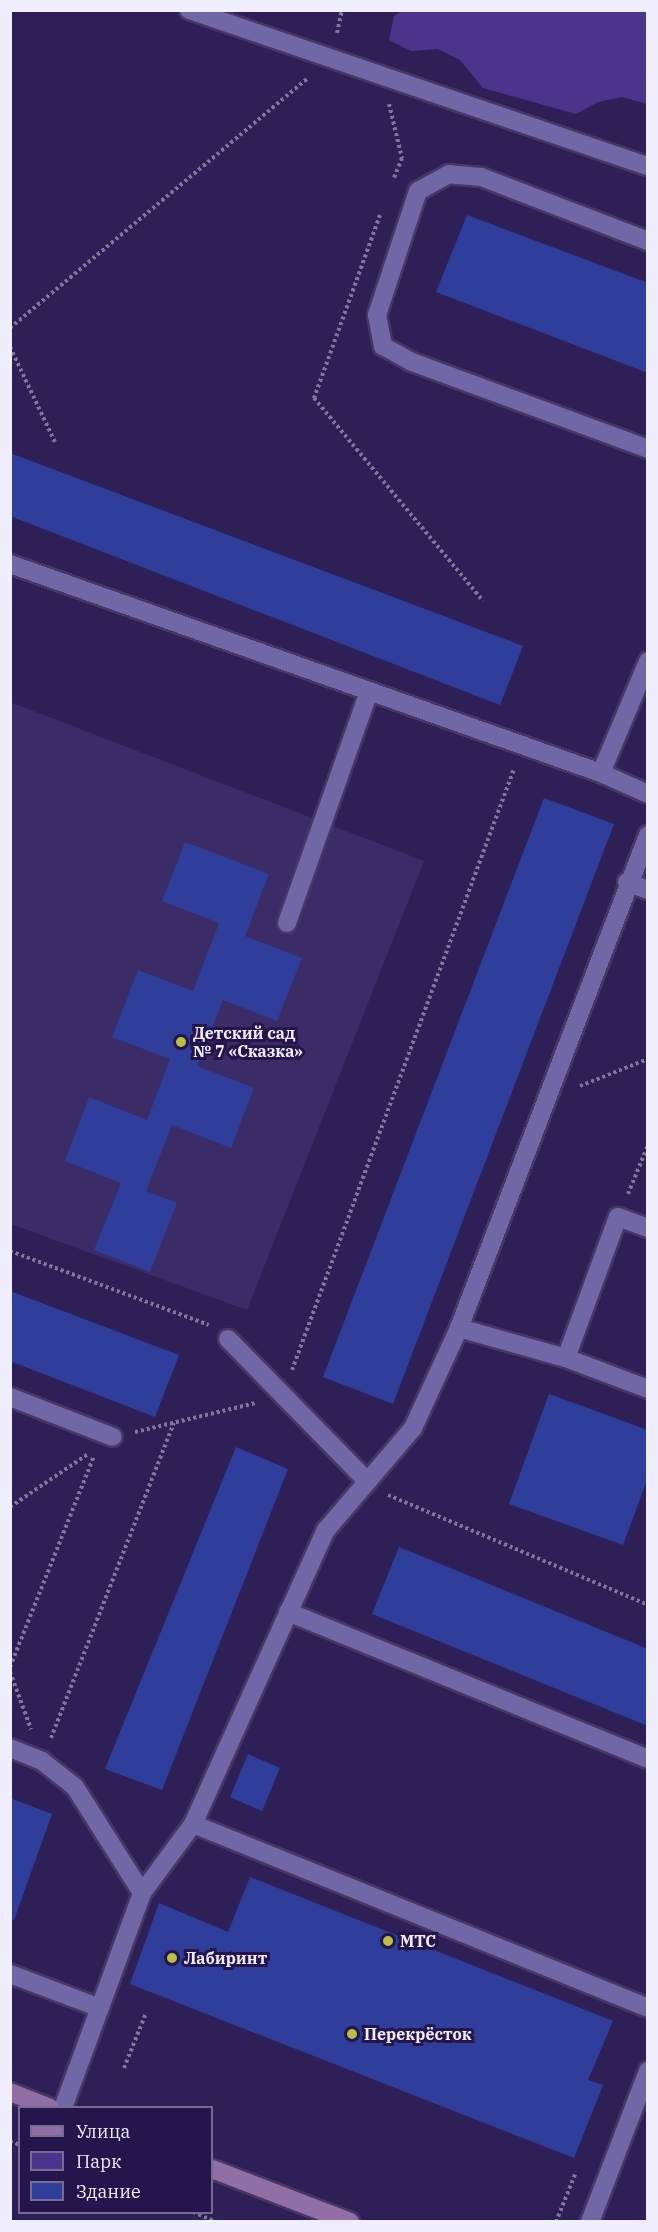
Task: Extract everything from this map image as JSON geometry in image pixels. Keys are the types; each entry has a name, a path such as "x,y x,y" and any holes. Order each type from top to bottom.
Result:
{"main road":[{"path":"10,2092 45,2106"},
{"path":"213,2169 327,2217 350,2222"}],"lane":[{"path":"189,10 648,166"},
{"path":"648,241 481,177 449,174 418,191 377,315 383,346 412,362 648,449"},
{"path":"10,564 601,772 648,794"},
{"path":"601,772 648,661"},
{"path":"287,923 369,692"},
{"path":"64,2106 142,1893 193,1824 326,1530 413,1428 459,1328 543,1101 627,882 648,835"},
{"path":"627,882 648,890"},
{"path":"566,1358 618,1217 648,1228"},
{"path":"459,1328 566,1358 648,1389"},
{"path":"228,1339 282,1397 368,1481"},
{"path":"10,1397 113,1437"},
{"path":"288,1612 648,1759"},
{"path":"10,1748 42,1761 75,1787 142,1893"},
{"path":"193,1824 648,2008"},
{"path":"10,1974 100,2008"},
{"path":"593,2221 648,2071"}],"path":[{"path":"10,327 331,59"},
{"path":"10,347 55,442"},
{"path":"113,1437 282,1397 522,746"},
{"path":"543,1101 648,1059"},
{"path":"618,1217 648,1145"},
{"path":"10,1251 216,1328 228,1339"},
{"path":"42,1761 174,1423"},
{"path":"10,1508 97,1448 10,1667"},
{"path":"368,1481 402,1505 648,1605"},
{"path":"10,1672 42,1761"},
{"path":"124,2068 146,2013"},
{"path":"556,2222 576,2172"},
{"path":"198,2214 216,2222"}],"shaded area":[{"name":"Детский сад № 7 «Сказка»","path":"10,702 424,861 247,1310 11,1224"}],"green space":[{"path":"402,11 647,11 647,104 622,97 598,102 576,114 483,88 460,60 438,49 411,51 389,40 394,16"}],"building":[{"path":"467,215 648,283 648,373 436,292"},
{"path":"10,453 523,646 500,705 10,516"},
{"path":"544,798 614,824 393,1404 323,1377"},
{"path":"185,842 269,874 245,936 302,958 277,1021 223,1000 197,1066 254,1088 231,1148 172,1125 146,1191 177,1203 150,1272 94,1250 121,1183 65,1161 89,1097 147,1120 170,1059 112,1037 138,970 193,991 219,923 162,901"},
{"path":"10,1291 179,1355 155,1417 10,1361"},
{"path":"549,1394 648,1430 648,1477 623,1545 509,1504"},
{"path":"236,1447 288,1469 162,1790 105,1769"},
{"path":"399,1547 648,1649 648,1726 372,1614"},
{"path":"248,1754 280,1768 262,1811 230,1797"},
{"path":"10,1798 52,1814 14,1920 10,1919"},
{"path":"250,1877 613,2021 588,2080 603,2085 574,2158 130,1984 159,1903 228,1932"}],"place":[{"name":"Детский сад № 7 «Сказка»","path":"181,1042"},
{"name":"МТС","path":"388,1941"},
{"name":"Лабиринт","path":"172,1958"},
{"name":"Перекрёсток","path":"352,2034"}]}
